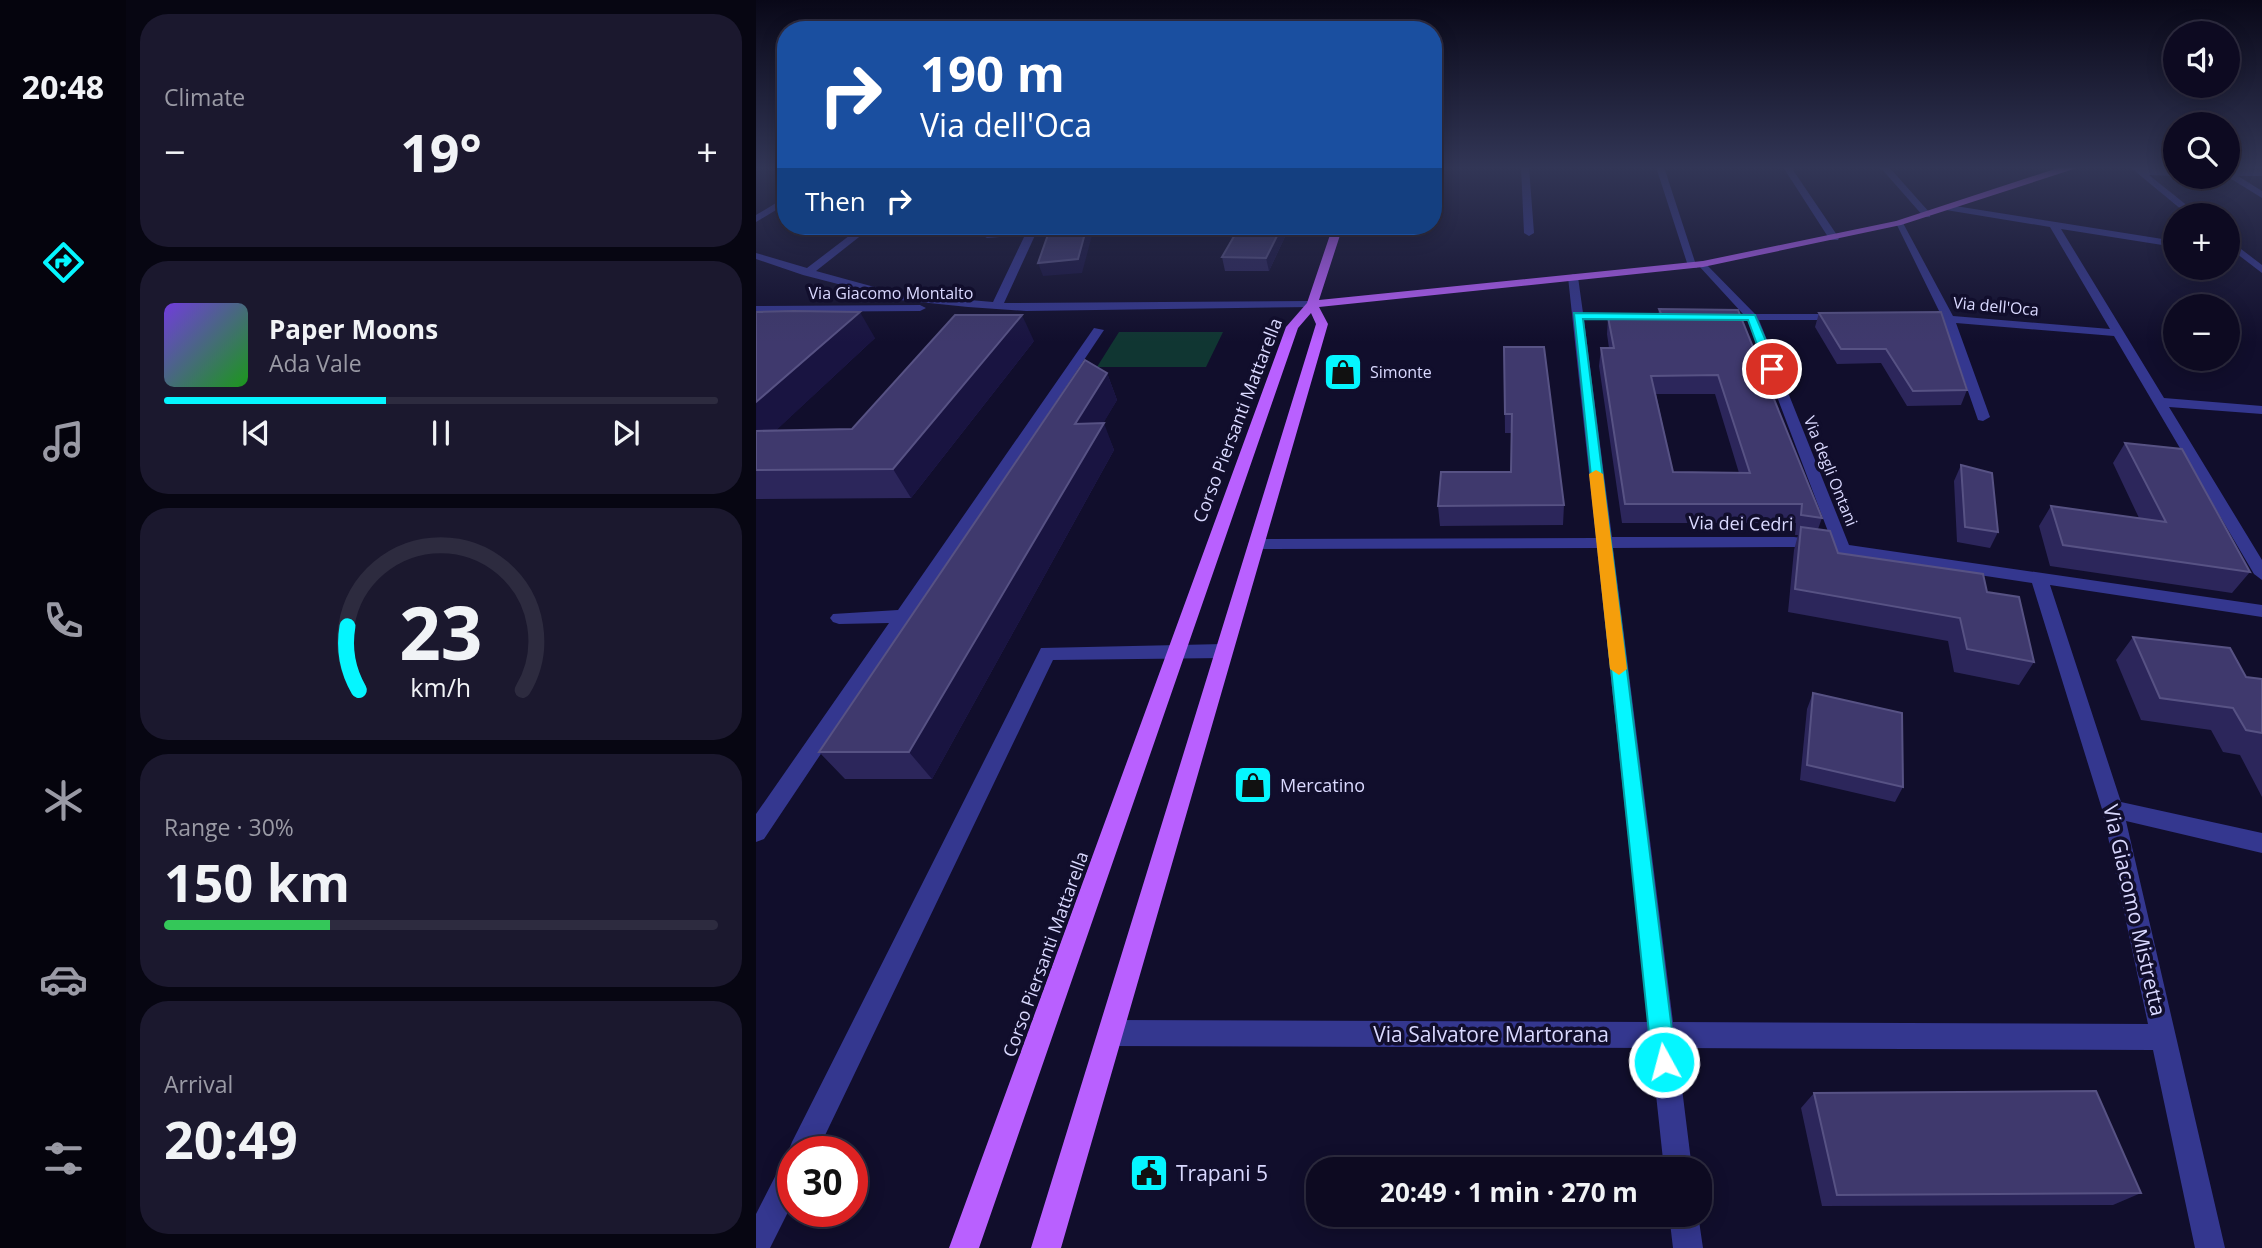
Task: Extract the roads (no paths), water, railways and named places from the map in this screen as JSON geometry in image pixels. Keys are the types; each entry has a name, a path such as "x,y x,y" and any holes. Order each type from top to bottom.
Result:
{"main road":[{"path":"1312,304 1698,265 1888,225"},
{"path":"1046,1248 1322,324 1312,304 1335,235"},
{"name":"Corso Piersanti Mattarella","path":"964,1248 1293,327 1312,304"}],"street":[{"path":"1529,225 1529,233"},
{"path":"1683,225 1698,265"},
{"path":"1826,225 1834,238"},
{"path":"1899,225 1948,317 1983,417"},
{"path":"2054,225 2262,574"},
{"path":"2061,225 2163,242"},
{"path":"807,273 856,235"},
{"path":"997,306 1030,235"},
{"path":"2240,252 2262,270"},
{"path":"2240,254 2262,258"},
{"path":"756,256 807,273 900,297 997,306 1026,308 1312,304"},
{"name":"Via degli Ontani","path":"1698,265 1752,317 1843,549"},
{"path":"1573,277 1676,1157"},
{"name":"Via Giacomo Montalto","path":"756,309 1026,308"},
{"path":"1577,316 1685,317"},
{"path":"1698,317 1856,317"},
{"name":"Via dell'Oca","path":"1909,317 1948,317 2118,334"},
{"path":"756,832 1098,330"},
{"path":"2159,402 2262,410"},
{"name":"Via dei Cedri","path":"1256,544 1794,542 2262,611"},
{"name":"Via Giacomo Mistretta","path":"2039,578 2113,809 2210,1248"},
{"path":"839,618 902,616"},
{"path":"810,1136 1046,653 1224,651"},
{"path":"2113,809 2262,843"},
{"name":"Via Salvatore Martorana","path":"1112,1033 2164,1037"},
{"path":"756,1245 777,1203"},
{"path":"1685,1227 1688,1248"}],"place":[{"name":"Simonte","path":"1343,372"},
{"name":"Mercatino","path":"1253,785"},
{"name":"Trapani 5","path":"1149,1173"}]}
